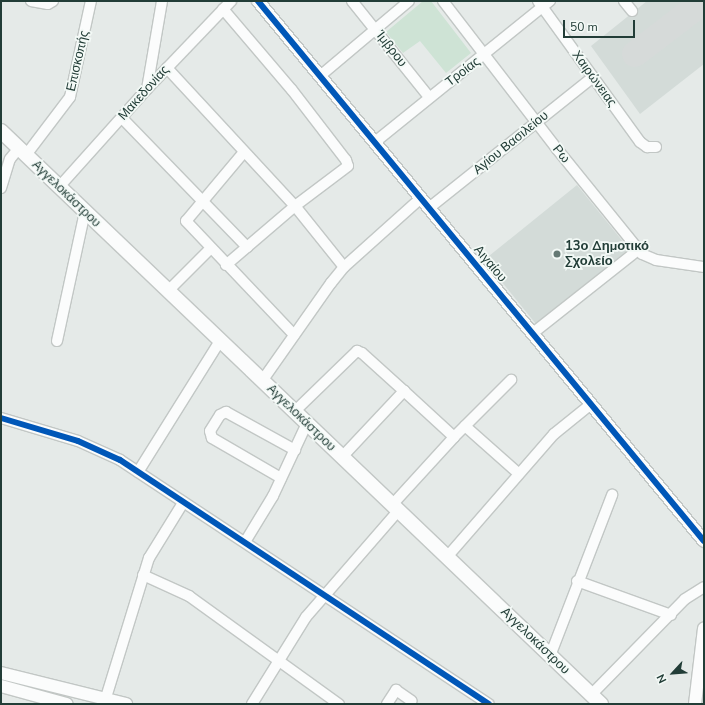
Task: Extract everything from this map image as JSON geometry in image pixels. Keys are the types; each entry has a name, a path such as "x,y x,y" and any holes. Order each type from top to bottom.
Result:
{"main road":[{"name":"Αγγελοκάστρου","path":"1,131 597,701"}],"street":[{"path":"31,1 48,4 53,1"},
{"name":"Επισκοπής","path":"1,188 10,159 22,152 70,97 91,1"},
{"path":"147,89 162,1"},
{"name":"Μακεδονίας","path":"60,187 147,89 232,1"},
{"name":"Αιγαίου","path":"258,1 704,541"},
{"name":"Ίμβρου","path":"352,1 429,97"},
{"path":"320,76 409,1"},
{"name":"Ρω","path":"443,1 536,122 638,250 646,257 656,260 704,267"},
{"path":"624,1 632,11"},
{"name":"Τροίας","path":"374,142 429,97 485,55 543,3"},
{"name":"Χαιρώνειας","path":"543,3 592,77 640,142 647,147 656,147"},
{"path":"224,9 348,162 347,168 295,206 226,265"},
{"path":"167,68 295,206 344,268"},
{"name":"Αγίου Βασιλείου","path":"429,208 592,77"},
{"path":"122,118 247,247"},
{"path":"244,152 186,220 210,249 294,335"},
{"path":"262,381 344,268 421,198"},
{"path":"57,341 85,211"},
{"path":"168,291 210,249"},
{"path":"533,334 638,250"},
{"path":"138,472 220,341"},
{"path":"294,412 357,350 454,437"},
{"path":"252,704 306,617 454,437 511,380"},
{"path":"342,457 404,391"},
{"path":"446,557 554,434 591,404"},
{"path":"281,478 212,438 210,431 220,415 226,412 295,450"},
{"path":"1,418 90,446 115,458 245,542 488,704"},
{"path":"245,542 281,478 307,424"},
{"path":"465,426 519,474"},
{"path":"550,656 577,581 612,495"},
{"path":"105,701 143,575 154,546 183,503"},
{"path":"143,575 189,596 339,704"},
{"path":"577,581 671,615"},
{"path":"597,701 692,592 704,587"},
{"path":"695,704 704,629"},
{"path":"1,673 105,701 126,704"},
{"path":"1,686 67,704"},
{"path":"387,704 396,690 412,701"}],"shaded area":[{"path":"647,1 704,1 704,64 640,114 591,46"},
{"name":"13ο Δημοτικό Σχολείο","path":"577,185 629,249 536,324 484,260"}],"green space":[{"path":"423,1 431,1 471,53 446,73 420,41 403,53 386,32"}],"taxiway":[{"path":"635,54 704,1"}],"cycle path":[{"path":"258,1 704,541"},
{"path":"1,418 78,441 120,460 488,704"}],"place":[{"name":"13ο Δημοτικό Σχολείο","path":"557,254"}]}
